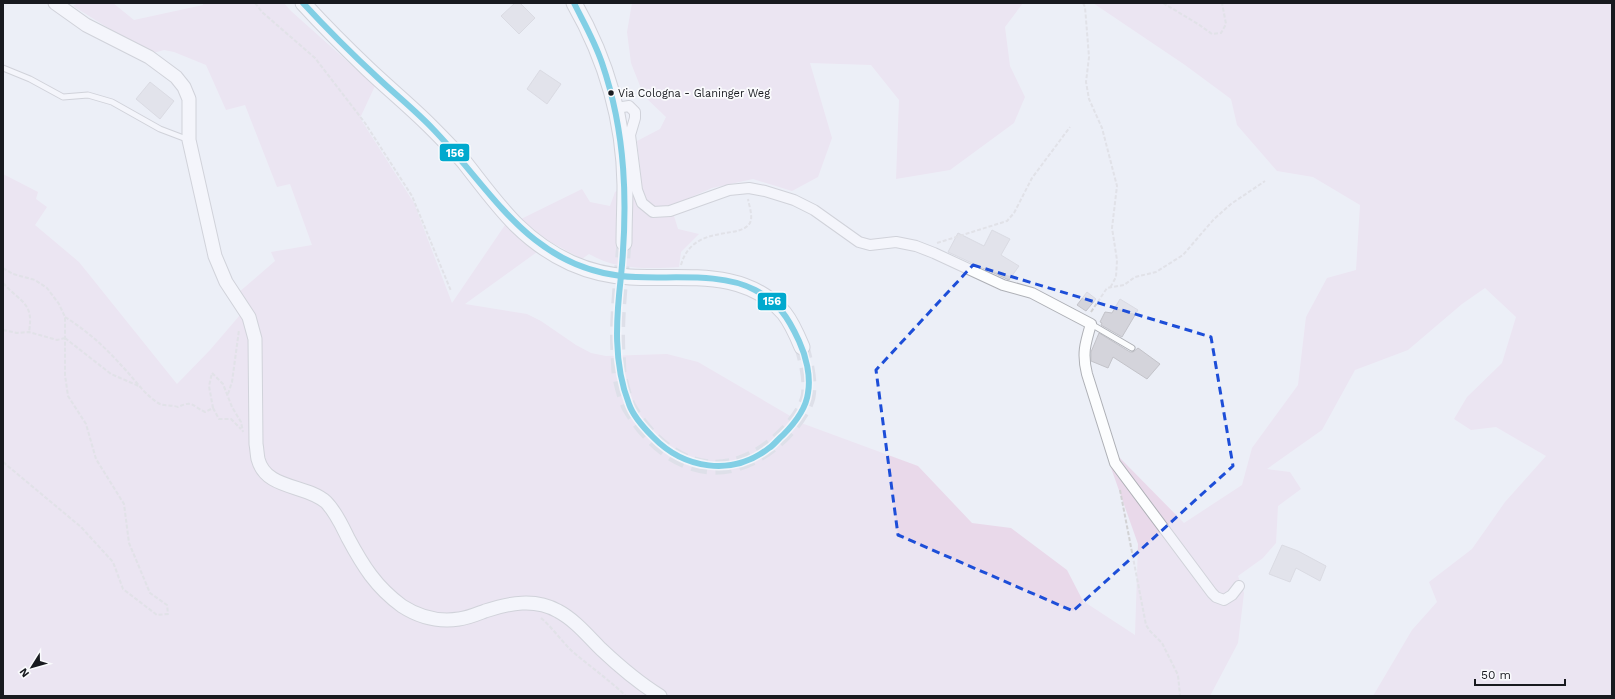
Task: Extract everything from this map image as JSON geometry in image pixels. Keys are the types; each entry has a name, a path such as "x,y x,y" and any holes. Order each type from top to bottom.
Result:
{"main road":[{"path":"303,3 368,70 434,130 463,162 515,225 538,244 572,263 609,275 630,277 711,278 732,281 746,286 775,303 793,327 802,347"},
{"path":"574,3 597,47 604,65 616,108 624,163 624,243"}],"street":[{"path":"55,3 86,25 149,57 176,77 184,87 189,99 189,140 216,256 226,282 249,317 255,339 256,444 258,460 264,471 277,481 310,492 328,504 338,518 366,571 391,597 416,614 434,619 461,619 512,603 535,603 547,606 569,618 609,656 660,696"},
{"path":"616,108 629,106 635,112 630,140 638,196 647,208 653,212 670,211 719,192 740,188 765,191 804,204 858,242 870,245 896,242 916,246 1003,285 1032,292 1091,324 1084,349 1085,366 1113,458 1118,467 1216,597 1224,600 1229,598 1239,586"}],"lane":[{"path":"3,68 30,79 63,97 88,95 112,102 160,129 189,140"},
{"path":"1091,324 1132,348"}],"path":[{"path":"255,3 262,12 315,58 365,123 412,196 451,291"},
{"path":"1083,3 1085,7 1089,58 1086,82 1088,93 1102,128 1117,186 1112,234 1117,260 1116,277 1110,288"},
{"path":"1164,3 1212,34 1222,34 1226,24 1222,3"},
{"path":"916,246 936,243 1007,221 1014,213 1032,178 1070,127"},
{"path":"1091,324 1090,316 1092,309 1103,292 1110,288 1124,285 1135,277 1156,272 1184,255 1214,219 1231,204 1265,181"},
{"path":"682,260 695,243 702,239 708,236 741,230 749,224 751,216 748,195 749,188"},
{"path":"3,268 13,274 35,280 47,288 59,304 65,317 65,375 68,396 86,424 96,459 124,504 129,543 150,593 167,605 168,614 158,614 123,589 113,562 82,527 3,462"},
{"path":"3,283 29,308 31,317 29,332"},
{"path":"65,317 87,333 120,363 153,399 162,405 172,405 178,408 186,404 191,404 205,412 213,408"},
{"path":"242,430 231,419 219,419 213,408 209,386 212,373 222,384 227,395 232,382 239,329 249,339 255,339"},
{"path":"3,330 17,333 29,332 57,340 65,338"},
{"path":"65,338 111,374 143,388"},
{"path":"1118,467 1116,470 1146,625 1162,643 1178,675 1180,696"}],"highlighted area":[{"path":"973,265 1211,337 1233,466 1073,611 898,535 876,370"}],"shaded area":[{"path":"78,3 113,3 134,20 203,5 203,3 284,3 375,86 360,118 414,203 452,303 505,225 537,252 465,304 527,314 541,321 576,345 591,353 606,356 667,354 698,362 804,424 918,466 972,523 1011,528 1067,570 1083,601 1135,635 1138,544 1110,465 1120,458 1184,523 1242,485 1252,448 1298,385 1306,317 1327,278 1356,270 1360,205 1313,177 1277,171 1237,125 1231,99 1185,65 1093,3 1612,3 1612,696 1373,696 1412,630 1437,602 1429,582 1472,549 1505,502 1546,456 1496,427 1471,430 1454,419 1467,397 1502,363 1516,317 1485,288 1462,304 1408,350 1355,370 1322,430 1267,469 1290,472 1301,489 1278,506 1276,543 1263,558 1238,576 1244,593 1238,643 1210,696 3,696 3,174 38,192 36,199 47,207 35,225 79,262 177,384 210,350 240,315 231,299 275,261 271,252 312,245 290,184 277,187 245,105 226,110 206,65 174,52 164,50 150,54 73,6"},
{"path":"632,3 1023,3 1005,27 1010,66 1025,97 1014,123 950,170 896,179 899,100 871,65 810,63 832,138 818,177 792,191 753,179 712,188 671,206 678,229 699,234 681,252 679,267 644,268 621,266 589,254 582,259 547,240 521,219 582,189 590,202 610,206 615,192 641,179 637,141 660,129 666,117 644,96 631,63 627,32"}],"building":[{"path":"515,3 520,3 535,18 519,34 501,16"},
{"path":"540,70 561,84 547,104 527,89"},
{"path":"150,82 174,101 160,119 136,99"},
{"path":"992,230 1010,239 1001,255 1019,266 1009,280 948,252 958,233 984,246"},
{"path":"1087,292 1096,299 1086,311 1077,305"},
{"path":"1120,299 1138,310 1122,337 1101,325 1102,323 1100,322 1105,312 1112,313"},
{"path":"1099,333 1130,352 1133,352 1138,348 1160,364 1147,379 1113,357 1108,368 1091,361 1091,352"},
{"path":"1282,545 1298,551 1326,566 1320,581 1296,568 1290,582 1269,574"}],"tunnel":[{"path":"624,243 619,298 619,375 629,407 642,427 658,443 674,455 692,464 711,467 731,466 751,458 772,445 799,417 808,397 808,378 802,347"}],"transit line":[{"name":"156","path":"303,3 330,32 426,122 514,221 536,241 561,257 589,269 621,276"},
{"name":"156","path":"574,3 602,63 616,116 623,169 624,195 621,276"},
{"name":"156","path":"621,276 689,277 724,280 755,290 770,300 782,311 802,347 807,366 809,386 807,399 799,416 773,445 755,457 740,463 724,466 694,462 679,456 665,448 653,437 636,417 631,408 620,373 617,325 621,276"}],"place":[{"name":"Via Cologna - Glaninger Weg","path":"611,93"}]}
